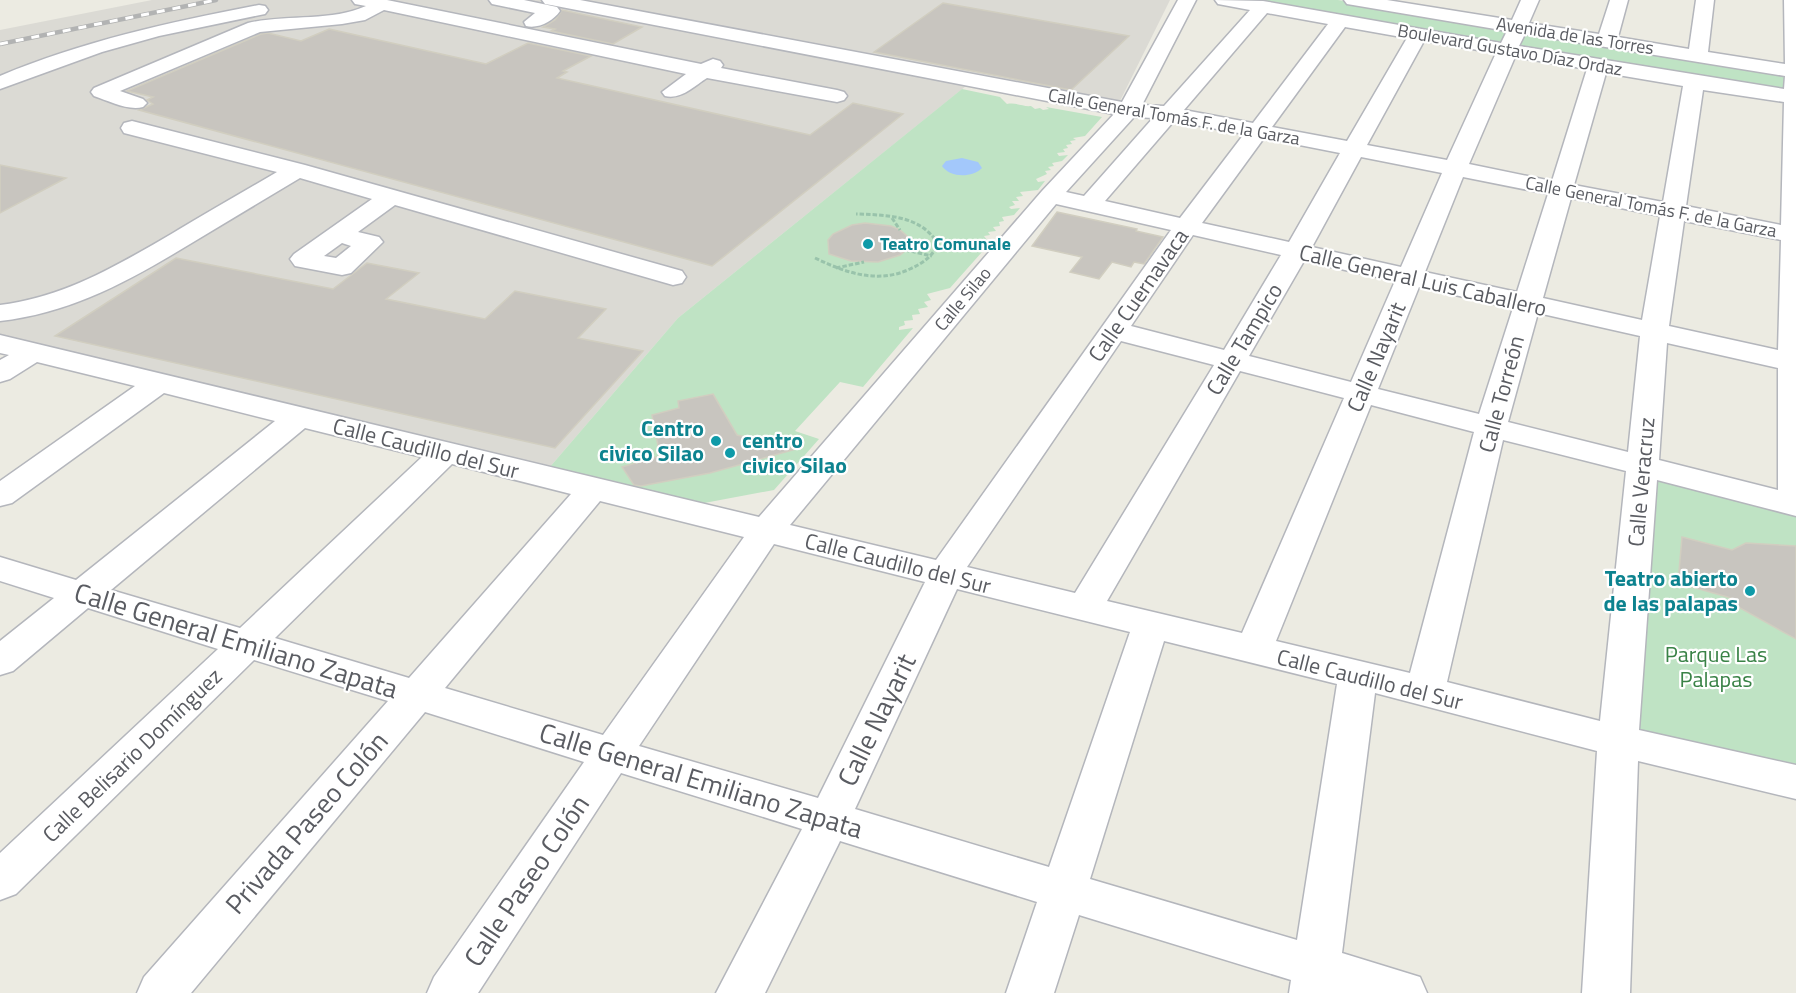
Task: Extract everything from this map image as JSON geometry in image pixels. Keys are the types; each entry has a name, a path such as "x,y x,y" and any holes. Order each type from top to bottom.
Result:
{"street":[{"path":"427,0 640,58 837,96"},
{"path":"370,1 524,28 551,11 498,0"},
{"name":"Calle General Tomás F. de la Garza","path":"551,0 1129,110 1168,114 1258,131 1794,235"},
{"name":"Calle Silao","path":"766,531 1050,196 1129,110 1187,0"},
{"name":"Boulevard Gustavo Díaz Ordaz","path":"1224,0 1263,6 1351,6 1432,16 1513,38 1795,84"},
{"name":"Calle Nayarit","path":"1253,650 1455,169 1530,0"},
{"name":"Calle Torreón","path":"1425,692 1491,427 1619,0"},
{"name":"Calle Veracruz","path":"1606,993 1618,741 1654,332 1675,212 1705,0"},
{"path":"1113,330 1796,505 1793,0"},
{"path":"136,103 101,92 255,27 275,22 356,17 376,10 370,1"},
{"path":"0,83 62,56 107,42 284,5"},
{"path":"1089,205 1263,6"},
{"name":"Avenida de las Torres","path":"1351,6 1432,16 1513,38"},
{"name":"Calle Cuernavaca","path":"946,575 951,564 1186,227 1351,6"},
{"name":"Calle Tampico","path":"1084,609 1296,252 1432,16"},
{"path":"640,58 670,40"},
{"path":"644,82 701,46"},
{"path":"672,92 743,46"},
{"path":"750,79 796,47"},
{"path":"132,128 297,170 674,277"},
{"path":"0,313 20,312 69,299 118,276 297,170"},
{"name":"Calle General Luis Caballero","path":"1050,196 1794,363"},
{"path":"336,235 391,197"},
{"name":"Calle Caudillo del Sur","path":"0,344 1358,675 1618,741 1796,782"},
{"path":"0,373 33,352"},
{"path":"0,496 159,383"},
{"path":"0,661 299,417"},
{"name":"Calle Belisario Domínguez","path":"0,881 445,453"},
{"name":"Privada Paseo Colón","path":"161,993 592,489"},
{"name":"Calle Paseo Colón","path":"451,993 766,531"},
{"name":"Calle General Emiliano Zapata","path":"0,569 1064,891 1315,980 1402,993"},
{"name":"Calle Nayarit","path":"740,993 829,820 946,575"},
{"path":"1030,993 1151,625"},
{"path":"1315,980 1358,675"}],"path":[{"path":"815,258 835,268 871,278 890,277 907,271 933,256 939,244 934,232 915,222 892,217 856,214"},
{"path":"892,217 900,230"},
{"path":"905,250 933,256"},
{"path":"835,268 864,262"}],"shaded area":[{"path":"152,0 1170,0 1113,115 966,86 678,318 543,475 0,336 0,30"}],"green space":[{"path":"1227,0 1338,0 1796,74 1796,95"},
{"path":"962,89 1000,97 1007,104 1049,109 1046,107 1102,117 1085,136 1073,138 1076,140 1066,145 1068,148 1063,149 1065,152 1057,153 1059,156 1068,155 1062,161 1052,163 1054,166 1048,167 1051,170 1045,171 1047,174 1036,179 1038,182 1045,181 1038,190 1020,192 1023,196 1016,197 1019,201 1012,201 1015,205 1009,207 1011,209 1020,208 1014,215 1002,217 1004,221 999,222 1000,226 993,227 996,231 988,232 990,235 984,236 987,240 981,242 990,243 950,288 927,294 931,300 924,302 928,307 918,309 920,314 912,315 913,320 904,321 905,325 899,327 899,330 913,328 863,387 840,382 795,431 819,439 774,490 683,507 543,475 678,318"},
{"name":"Parque Las Palapas","path":"1653,477 1796,513 1796,769 1631,728"}],"water":[{"path":"962,158 978,162 982,168 973,174 956,175 942,166 946,161"}],"building":[{"path":"943,3 1129,36 1071,90 874,52"},
{"path":"562,10 642,27 613,44 551,31 555,29 543,27 555,20"},
{"path":"329,29 486,64 528,43 591,56 563,71 567,72 557,78 810,135 853,103 903,114 712,266 139,110 153,104 147,100 153,97 127,91 261,34 268,33 301,41"},
{"path":"0,165 66,178 0,213"},
{"path":"1057,212 1137,229 1136,231 1163,237 1144,264 1134,262 1131,267 1112,262 1099,279 1070,272 1082,257 1032,246"},
{"name":"Teatro Comunale","path":"865,223 891,226 900,230 907,236 909,243 907,249 900,255 878,262 851,261 829,254 828,240 833,234 852,225"},
{"path":"176,258 333,289 367,263 419,273 386,299 485,319 515,291 606,309 578,338 643,351 555,448 55,336"},
{"name":"Centro civico Silao","path":"713,394 737,435 796,449 710,473 641,486 634,485 622,467 660,456 652,415 679,408 678,401"},
{"name":"Teatro abierto de las palapas","path":"1682,537 1732,550 1746,543 1796,546 1796,639 1740,608 1731,598 1678,583"}],"railway":[{"path":"0,44 216,0"}],"place":[{"name":"Teatro Comunale","path":"868,244"},
{"name":"Centro civico Silao","path":"716,441"},
{"name":"centro civico Silao","path":"730,453"},
{"name":"Teatro abierto de las palapas","path":"1750,591"}]}
